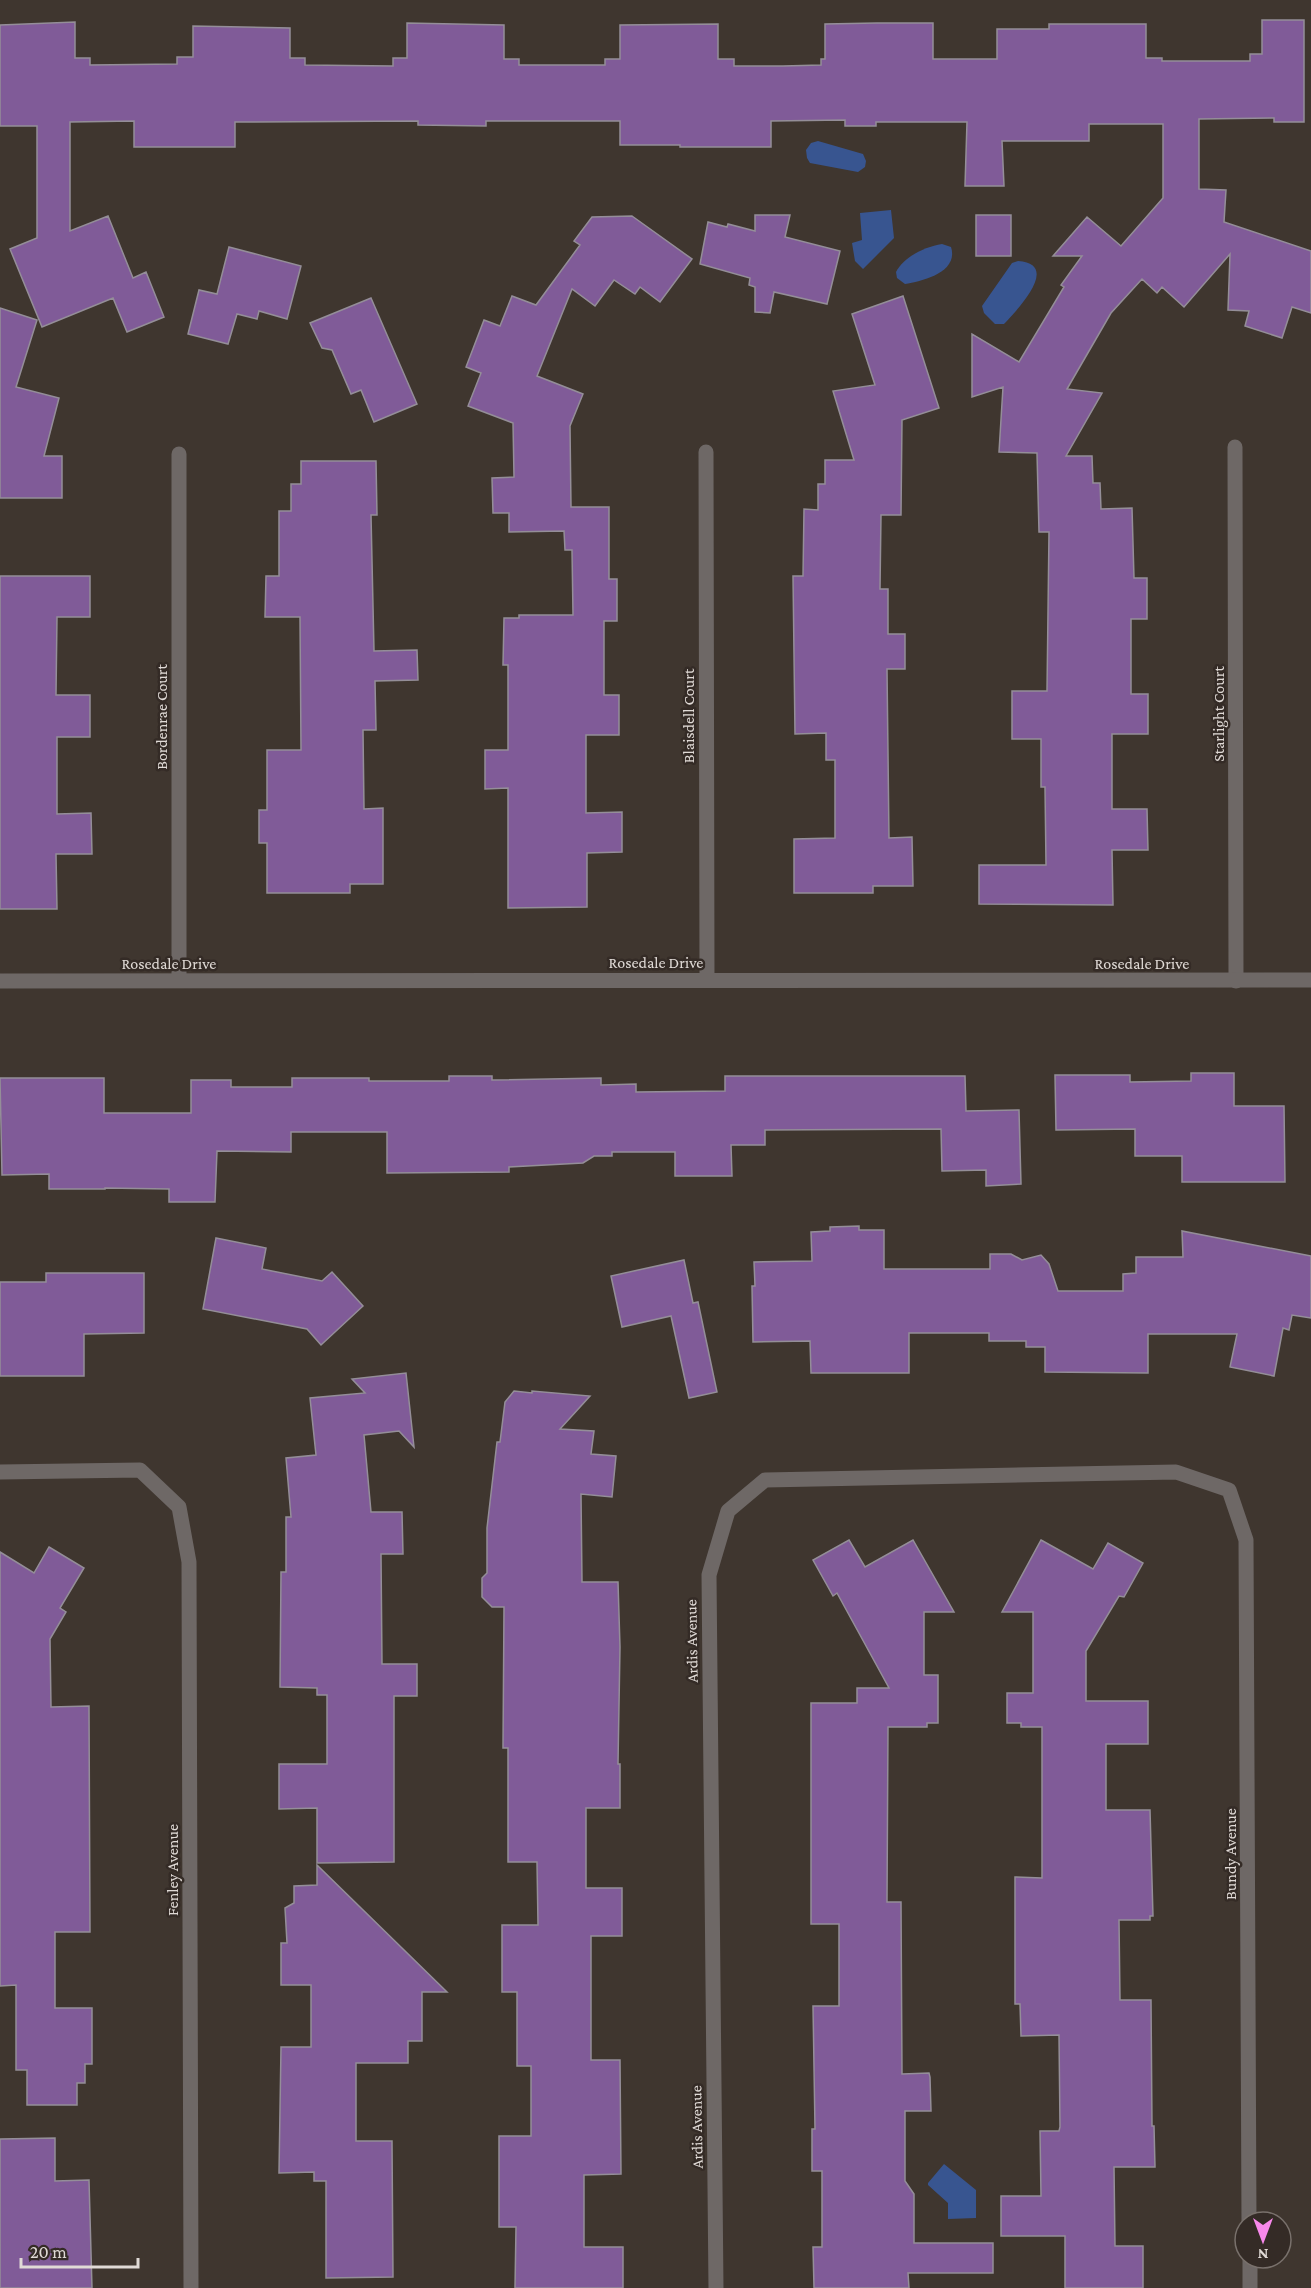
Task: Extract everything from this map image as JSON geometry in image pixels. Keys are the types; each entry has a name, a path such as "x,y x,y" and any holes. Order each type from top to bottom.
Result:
{"street":[{"name":"Starlight Court","path":"1235,447 1236,981"},
{"name":"Blaisdell Court","path":"706,452 707,980"},
{"name":"Bordenrae Court","path":"178,454 178,980"},
{"name":"Rosedale Drive","path":"0,981 1311,981"},
{"name":"Fenley Avenue","path":"0,1472 140,1470 179,1507 189,1562 190,2288"},
{"name":"Ardis Avenue","path":"716,2288 709,1575 728,1511 765,1480 1176,1472 1229,1490"},
{"name":"Bundy Avenue","path":"1229,1490 1246,1540 1249,2210"},
{"path":"1250,2270 1250,2288"}],"water":[{"path":"818,141 863,154 866,161 865,167 858,172 810,163 806,150 811,143"},
{"path":"891,210 894,238 863,269 855,261 852,243 862,240 860,213"},
{"path":"942,244 951,247 952,256 945,269 930,278 905,284 897,278 896,272 909,257"},
{"path":"1018,261 1031,264 1036,270 1036,279 1032,289 1010,318 1004,324 995,324 984,313 982,306 1012,263"},
{"path":"944,2164 976,2190 976,2218 948,2219 948,2203 928,2185"}],"building":[{"path":"1262,20 1304,20 1304,122 1274,122 1274,118 1199,119 1199,189 1226,190 1224,222 1311,251 1311,313 1292,307 1282,338 1245,326 1249,311 1228,310 1230,254 1184,307 1162,287 1157,293 1142,279 1111,313 1067,389 1102,393 1066,456 1092,456 1093,483 1100,483 1101,509 1132,508 1134,578 1147,578 1147,619 1131,619 1131,694 1148,694 1148,734 1112,734 1112,809 1147,809 1148,850 1112,850 1113,905 979,904 979,865 1046,865 1045,787 1041,787 1041,739 1012,739 1012,691 1047,691 1049,532 1039,532 1037,453 999,452 1003,387 972,397 972,334 1019,362 1064,287 1061,285 1082,256 1053,256 1087,217 1121,246 1163,198 1163,124 1089,124 1089,141 1002,141 1004,186 965,186 967,122 876,122 876,126 845,126 845,120 771,121 771,147 680,147 680,145 620,145 620,121 486,121 486,126 418,125 418,121 235,122 235,147 134,147 134,121 70,122 70,231 108,216 133,278 146,272 164,317 127,332 113,298 42,327 10,249 37,238 37,126 0,126 0,25 75,22 75,58 90,58 90,65 177,64 177,57 193,57 193,26 290,28 290,58 305,58 305,65 393,66 393,58 407,58 407,23 504,25 504,59 519,59 519,65 605,65 605,59 620,59 620,25 718,24 718,59 734,59 734,66 783,66 821,65 821,59 825,59 825,24 877,23 933,23 933,59 997,59 997,29 1049,29 1049,24 1146,24 1146,58 1162,58 1162,61 1250,61 1250,54 1262,54"},
{"path":"755,215 790,215 785,237 840,251 827,304 774,292 770,313 755,312 755,287 749,285 750,278 700,264 708,222 755,231"},
{"path":"976,215 1011,215 1011,256 976,256"},
{"path":"632,216 692,259 660,302 640,287 635,294 614,280 595,306 572,289 537,376 583,394 570,426 571,507 609,507 609,579 617,579 617,621 604,621 604,695 619,695 619,735 586,735 586,813 622,812 622,852 587,853 587,907 508,908 508,788 485,789 485,750 508,750 508,665 503,665 504,618 519,618 519,615 573,615 572,550 565,550 564,531 509,532 509,513 493,513 492,478 514,477 513,423 468,406 481,373 466,367 484,320 500,326 512,296 536,305 580,245 574,241 592,217"},
{"path":"229,247 301,266 287,319 259,311 257,319 237,314 228,344 188,334 199,290 217,294"},
{"path":"903,296 939,408 902,420 901,515 881,515 880,589 888,589 888,634 905,634 905,669 887,669 889,838 912,837 913,886 873,886 873,893 794,893 794,839 835,838 835,760 826,760 826,733 795,734 793,576 803,576 804,509 818,510 818,484 825,484 825,460 854,460 833,391 875,385 852,314"},
{"path":"371,298 417,404 374,422 361,390 351,394 332,350 322,348 310,323"},
{"path":"0,308 37,320 16,387 59,398 44,456 62,456 62,498 0,498"},
{"path":"301,461 376,461 377,515 371,515 374,651 417,650 418,680 375,681 376,730 363,730 364,809 383,808 383,884 350,884 350,893 267,893 267,843 259,843 259,810 267,810 267,750 301,750 300,617 265,617 266,576 279,576 279,511 291,511 291,484 301,484"},
{"path":"0,576 90,576 90,617 57,617 56,695 90,695 90,737 57,737 57,814 91,813 92,854 56,854 57,909 0,909"},
{"path":"1191,1073 1234,1073 1234,1106 1284,1106 1285,1182 1182,1182 1182,1156 1135,1156 1135,1129 1056,1130 1055,1075 1130,1075 1130,1082 1191,1081"},
{"path":"449,1076 492,1076 492,1080 601,1078 601,1085 636,1084 636,1092 725,1091 725,1076 965,1076 966,1111 1019,1110 1021,1184 986,1186 986,1170 942,1171 941,1129 765,1130 765,1145 731,1145 732,1176 675,1176 675,1152 612,1152 612,1156 594,1156 583,1163 509,1167 509,1172 387,1173 387,1132 291,1132 291,1152 217,1151 215,1202 169,1202 169,1189 49,1189 49,1174 2,1175 0,1078 104,1078 104,1113 191,1113 191,1080 231,1080 231,1087 292,1087 292,1078 449,1081"},
{"path":"859,1226 859,1230 884,1230 884,1269 990,1269 990,1254 1011,1254 1022,1260 1041,1255 1049,1264 1058,1291 1123,1291 1123,1274 1136,1273 1136,1257 1183,1257 1182,1231 1311,1256 1311,1318 1292,1315 1289,1330 1283,1328 1274,1376 1230,1367 1237,1334 1148,1334 1148,1373 1045,1372 1045,1347 1026,1347 1026,1341 989,1341 989,1333 909,1333 909,1373 811,1373 810,1341 753,1342 754,1262 812,1261 811,1232 830,1231 830,1227"},
{"path":"216,1238 266,1248 262,1269 322,1281 332,1272 363,1306 321,1345 307,1329 203,1309"},
{"path":"684,1260 693,1303 698,1302 717,1392 689,1398 671,1316 622,1327 611,1276"},
{"path":"46,1273 144,1273 144,1333 84,1334 84,1376 0,1376 0,1282 46,1282"},
{"path":"406,1373 414,1447 399,1431 364,1435 371,1512 402,1512 403,1554 381,1554 382,1664 417,1664 417,1696 394,1696 394,1862 317,1863 317,1808 279,1809 279,1764 327,1764 327,1695 317,1695 317,1688 280,1687 281,1572 286,1572 286,1517 291,1517 286,1458 316,1455 310,1398 365,1393 352,1379"},
{"path":"514,1391 590,1396 560,1429 594,1431 591,1454 616,1456 612,1497 581,1494 582,1582 618,1582 620,1808 586,1808 586,1888 622,1888 622,1936 591,1936 591,2060 620,2060 621,2174 584,2175 584,2247 623,2247 623,2288 515,2288 516,2227 499,2227 499,2136 531,2136 531,2066 517,2066 517,1992 502,1992 502,1925 538,1925 537,1862 508,1862 508,1748 503,1748 504,1607 492,1607 482,1597 482,1578 487,1573 487,1528 497,1442 500,1442 505,1402"},
{"path":"849,1540 865,1567 913,1540 954,1612 924,1612 924,1675 938,1675 938,1723 927,1723 927,1727 888,1727 887,1902 901,1902 902,2074 929,2073 930,2077 931,2111 905,2111 905,2181 914,2194 914,2243 993,2243 993,2273 908,2273 909,2288 814,2288 813,2247 822,2247 822,2171 812,2171 812,2129 815,2129 813,2006 839,2006 839,1924 811,1924 811,1703 857,1703 857,1688 889,1688 837,1593 833,1596 813,1560"},
{"path":"1041,1540 1093,1569 1108,1543 1143,1563 1124,1597 1119,1596 1086,1651 1086,1701 1148,1701 1148,1744 1106,1744 1106,1810 1150,1810 1153,1916 1150,1916 1150,1920 1119,1920 1120,2000 1151,2000 1152,2126 1154,2126 1155,2167 1114,2167 1115,2246 1143,2246 1143,2288 1065,2288 1065,2236 1001,2236 1001,2196 1041,2196 1040,2131 1059,2131 1060,2127 1059,2035 1021,2036 1020,2004 1015,2004 1015,1877 1042,1878 1042,1727 1021,1727 1021,1723 1007,1723 1007,1693 1033,1693 1033,1612 1002,1612"},
{"path":"49,1547 84,1568 60,1608 66,1612 50,1639 51,1707 89,1706 90,1932 55,1932 55,2008 92,2008 92,2064 85,2064 85,2083 77,2083 77,2105 27,2105 27,2070 16,2070 16,1985 0,1986 0,1552 34,1573"},
{"path":"317,1865 447,1992 422,1992 422,2041 408,2041 408,2063 356,2063 356,2141 392,2141 393,2277 326,2278 326,2181 314,2181 314,2172 279,2173 281,2047 311,2047 311,1985 281,1985 281,1943 287,1943 285,1908 294,1903 294,1886 317,1885"},
{"path":"55,2138 55,2181 89,2180 92,2288 0,2288 0,2139"}]}
